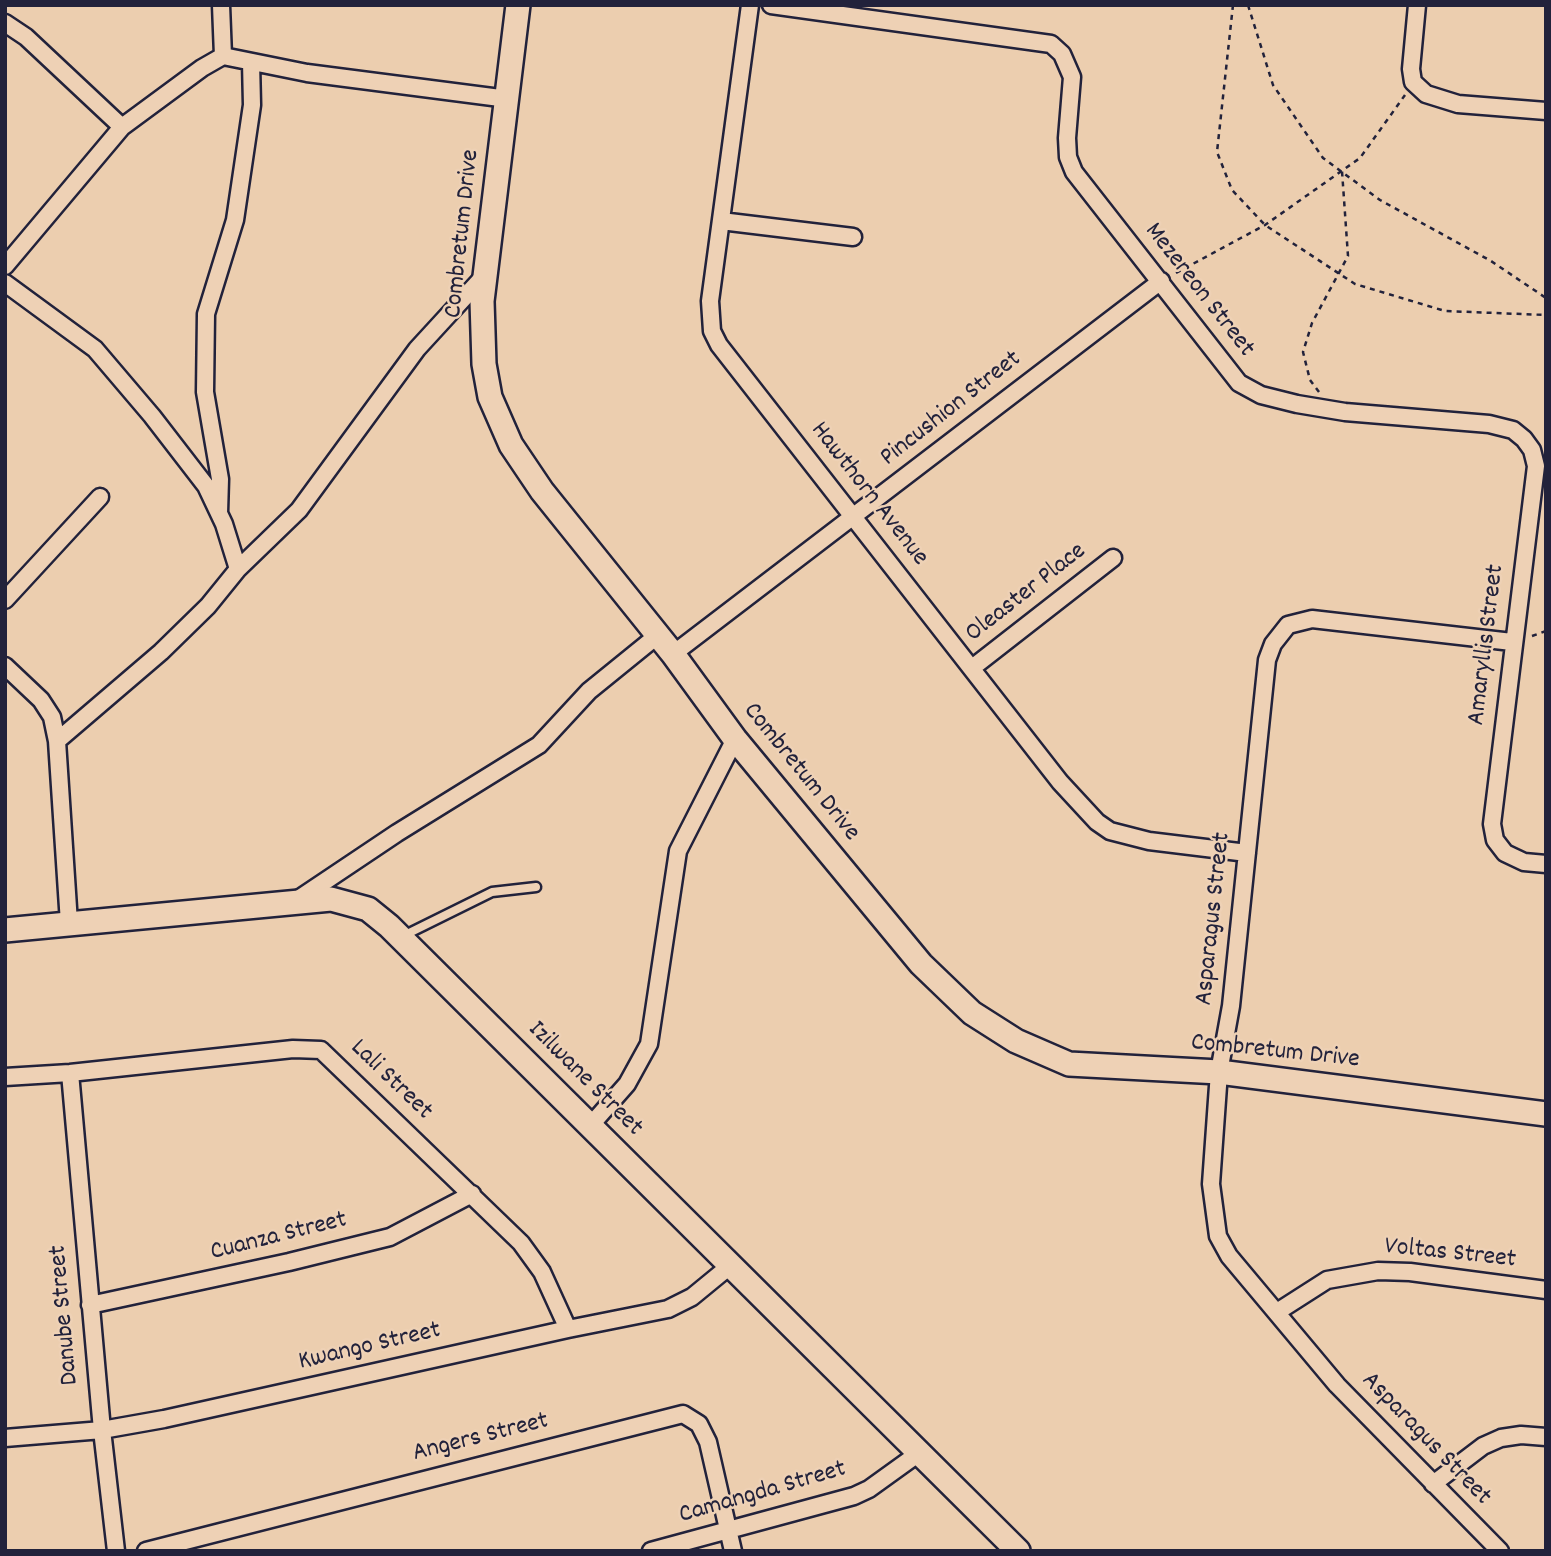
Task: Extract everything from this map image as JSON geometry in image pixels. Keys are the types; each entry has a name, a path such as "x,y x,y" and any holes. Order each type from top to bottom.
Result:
{"street":[{"path":"221,5 223,56"},
{"name":"Combretum Drive","path":"518,5 481,312 484,364 490,397 511,445 542,491 673,654 735,738 921,964 972,1013 1016,1041 1069,1064 1219,1072 1546,1114"},
{"name":"Hawthorn Avenue","path":"750,5 710,301 712,331 1060,782 1097,822 1110,831 1171,845 1247,853"},
{"name":"Mezereon Street","path":"771,5 1051,44 1069,64 1072,76 1067,138 1068,157 1074,172 1239,383 1261,395 1345,412 1489,424 1513,430 1532,450"},
{"path":"1417,5 1410,52 1413,82 1435,99 1458,104 1546,111"},
{"path":"5,23 26,37 122,127"},
{"path":"5,267 122,127 202,68 223,56 421,90 508,99"},
{"path":"219,513 220,479 205,392 206,314 235,220 252,105 251,62"},
{"path":"721,221 853,237"},
{"path":"57,741 161,652 208,606 238,569 299,510 417,349 484,276"},
{"name":"Pincushion Street","path":"673,654 1161,281"},
{"path":"5,283 95,349 152,416 198,476 219,513 238,569"},
{"name":"Amaryllis Street","path":"1532,450 1536,466 1512,642 1492,824 1499,846 1514,859 1546,864"},
{"path":"5,600 100,497"},
{"name":"Oleaster Place","path":"972,668 1113,558"},
{"name":"Asparagus Street","path":"1500,1551 1337,1385 1229,1256 1217,1236 1211,1184 1219,1072 1231,1006 1267,660 1273,644 1288,625 1312,619 1512,642"},
{"path":"294,902 397,833 538,745 589,691 658,635"},
{"path":"5,666 41,700 52,717 57,741 69,923"},
{"path":"590,1126 627,1084 649,1044 678,851 735,738"},
{"name":"Izilwane Street","path":"5,930 331,899 368,909 401,937 1017,1551"},
{"name":"Lali Street","path":"5,1077 70,1073 293,1049 321,1049 472,1194 533,1258 568,1329"},
{"name":"Danube Street","path":"70,1073 102,1430 116,1551"},
{"name":"Cuanza Street","path":"90,1305 390,1237 472,1194"},
{"name":"Kwango Street","path":"5,1438 102,1430 164,1419 668,1309 692,1297 731,1265"},
{"name":"Voltas Street","path":"1277,1312 1327,1280 1378,1271 1410,1272 1546,1290"},
{"name":"Angers Street","path":"146,1551 683,1414 699,1424 708,1442 733,1551"},
{"path":"1433,1484 1467,1457 1501,1438 1521,1435 1546,1437"},
{"name":"Camangda Street","path":"651,1551 854,1496 869,1489 919,1453"}],"lane":[{"path":"401,937 492,892 536,887"}],"path":[{"path":"1233,5 1217,152 1232,190 1265,225 1355,284 1445,311 1546,315"},
{"path":"1248,5 1273,85 1323,158 1380,200 1491,261 1546,298"},
{"path":"1161,281 1265,225 1360,158 1413,82"},
{"path":"1342,172 1348,256 1312,323 1303,352 1310,380 1323,398 1345,412"}]}
